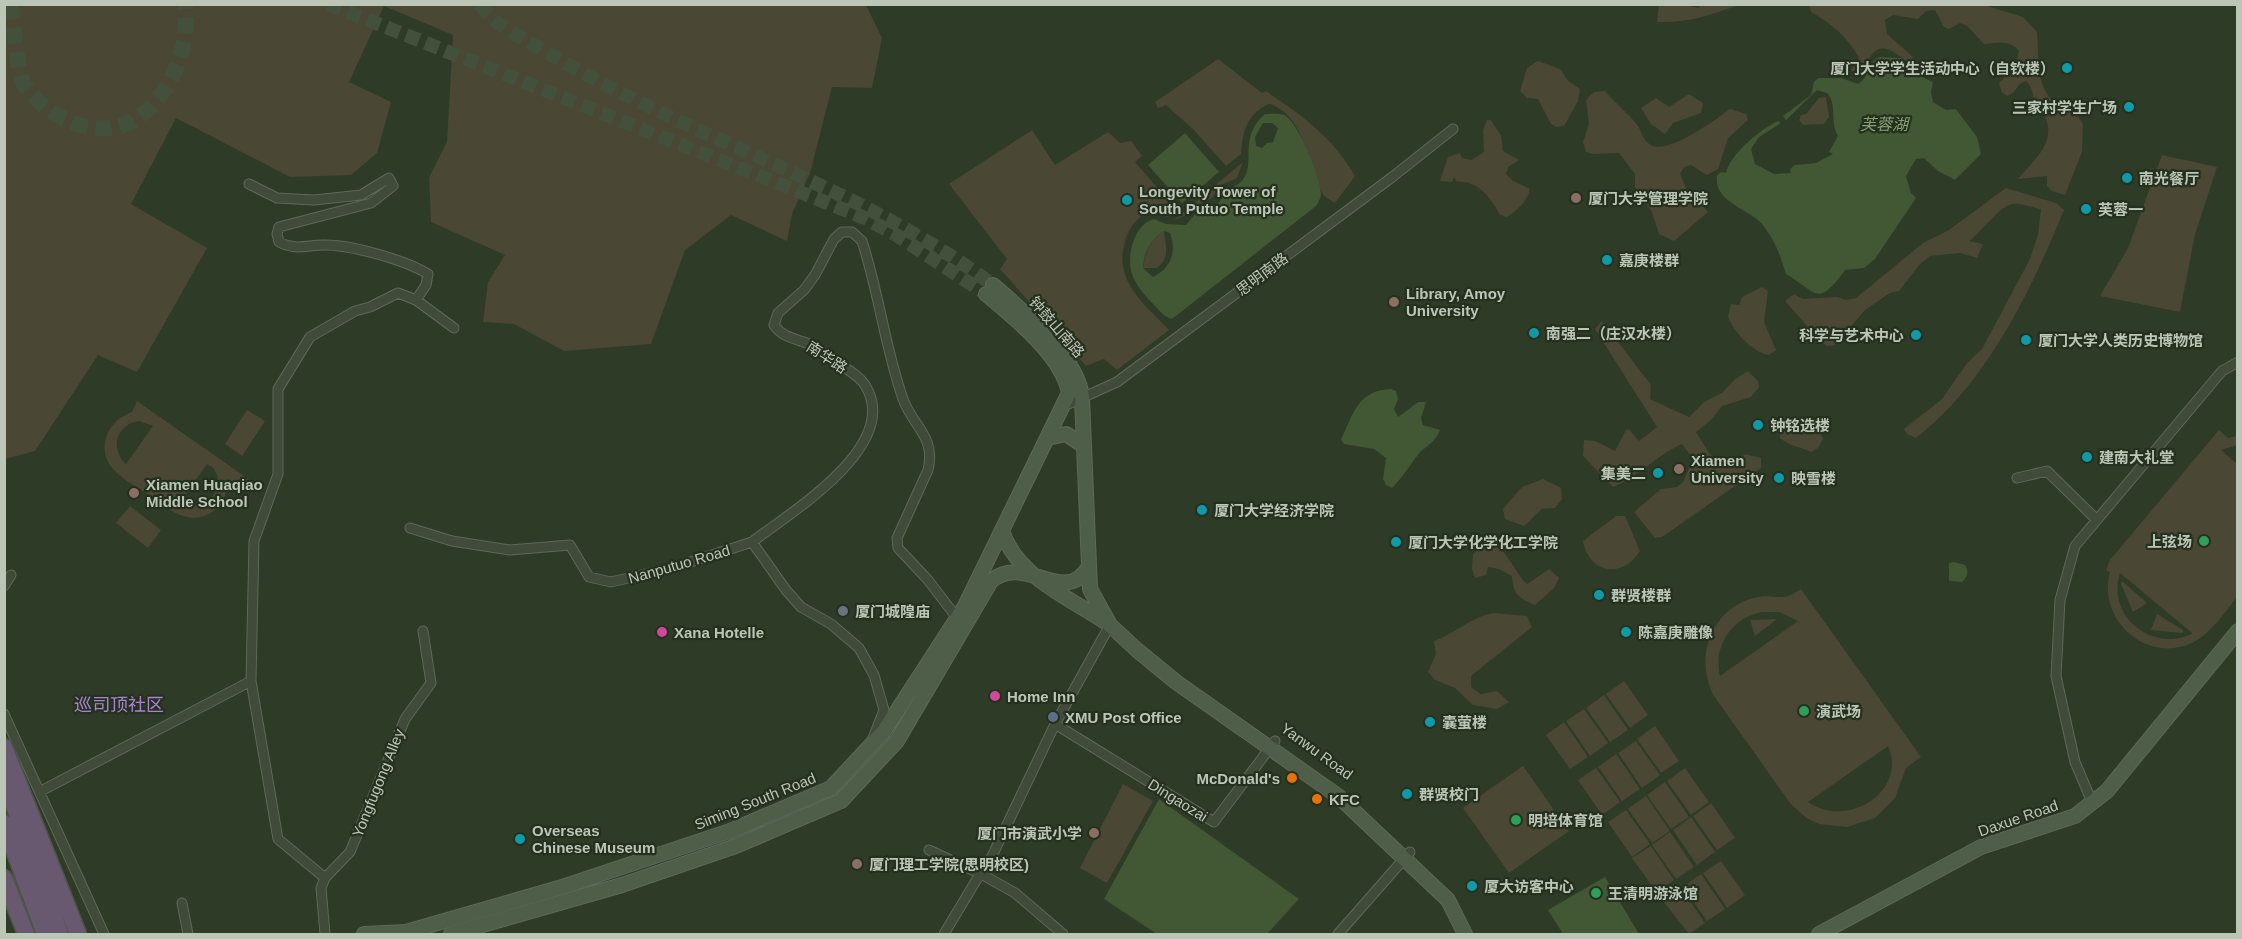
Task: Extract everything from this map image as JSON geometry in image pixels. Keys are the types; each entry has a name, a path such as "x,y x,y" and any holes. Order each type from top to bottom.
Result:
{"highway":[{"path":"4,747 78,934"},
{"path":"4,777 45,934"},
{"path":"4,823 60,934"},
{"path":"4,878 26,934"}],"main road":[{"name":"钟鼓山南路","path":"1064,406 1069,393 1060,369 990,290 1020,309 1079,378 1082,398 1090,589 1110,625"},
{"name":"Siming South Road","path":"364,934 406,932 588,879 740,826 831,788 884,730 957,618 1064,406"},
{"path":"1047,438 1066,434 1084,446"},
{"name":"Yanwu Road","path":"1002,531 1013,556 1038,577 1110,625 1272,744 1344,789 1448,900 1465,934"},
{"path":"454,917 457,934 622,885 736,846 841,801 897,741 991,580 1008,571 1022,572 1065,583 1076,581 1088,568"},
{"name":"Daxue Road","path":"1819,934 1981,847 2075,816 2106,791 2238,631"},
{"name":"Yanwu Road","path":"1407,855 1455,894 1475,934"}],"street":[{"name":"思明南路","path":"1064,406 1117,382 1453,129"},
{"path":"249,184 277,198 314,200 361,195 389,178 393,186 371,203 289,223 279,227 277,234 279,242 288,247 304,249 325,245 394,258 419,268 428,274 426,285 416,300"},
{"name":"南华路","path":"752,542 840,472 867,440 872,413 871,399 865,384 816,348 785,336 774,325 778,313 804,290 815,275 834,239 842,232 852,232 862,242 872,273 903,401 928,441 930,459 928,470 897,538 898,549 928,580 957,618"},
{"path":"326,934 321,888 326,878 278,839 251,681 254,541 278,474 278,389 310,337 355,311 370,308 398,293 416,300 454,328"},
{"path":"2092,802 2075,762 2056,676 2060,600 2075,546 2222,371 2238,362"},
{"path":"2017,478 2048,471 2097,520"},
{"name":"Nanputuo Road","path":"410,528 452,541 510,550 570,545 589,577 611,582 672,568 752,542"},
{"path":"752,542 801,607 831,624 859,648 874,675 884,710 871,745"},
{"path":"4,586 11,574"},
{"path":"944,934 982,875 1055,724 1110,625"},
{"name":"Yongfugong Alley","path":"326,878 350,852 405,719 431,683 423,631"},
{"path":"41,791 251,681"},
{"path":"4,714 41,791 104,934"},
{"name":"Dingaozai","path":"1055,724 1214,822 1272,744"},
{"path":"928,850 1015,893 1063,934"},
{"path":"1338,934 1407,855"},
{"path":"182,903 188,934"}],"shaded area":[{"path":"5,5 866,5 882,38 872,88 832,87 810,173 792,214 787,241 731,215 685,250 651,344 564,351 514,324 483,322 488,282 505,255 431,222 429,178 447,142 453,35 384,6 349,82 391,102 377,153 351,175 290,177 176,118 131,204 207,248 137,372 98,355 35,451 5,459"},
{"path":"1659,5 1686,5 1698,8 1702,5 1739,5 1690,20 1657,22"},
{"path":"1809,5 1984,5 2023,17 2037,32 2040,71 2045,90 2050,98 2074,113 2083,124 2082,152 2065,195 2052,191 2047,186 2047,176 2018,179 2043,149 2048,124 2026,81 2007,96 2002,92 1999,83 2015,67 2019,51 2012,45 1984,44 1967,26 1960,23 1949,29 1944,27 1935,10 1926,11 1918,19 1893,15 1885,20 1887,34 1910,54 1924,71 1916,71 1896,53 1882,48 1875,51 1866,69 1858,75 1851,70 1859,58 1854,50 1838,31 1811,12"},
{"path":"1218,59 1262,93 1266,91 1316,128 1337,150 1355,176 1335,203 1322,193 1303,141 1290,118 1281,110 1269,104 1255,113 1247,124 1241,154 1226,166 1193,129 1166,105 1158,108 1155,102"},
{"path":"1538,61 1560,69 1568,81 1580,89 1578,101 1564,126 1556,127 1551,124 1538,99 1527,98 1520,91 1527,68"},
{"path":"1605,91 1635,122 1646,141 1659,147 1680,141 1730,109 1746,114 1748,120 1728,138 1718,169 1707,175 1691,165 1684,167 1680,174 1686,188 1708,212 1674,241 1659,234 1652,212 1635,187 1635,174 1619,153 1592,154 1586,152 1583,142 1589,124 1586,100 1594,92"},
{"path":"1689,94 1703,103 1701,113 1673,123 1665,134 1651,124 1641,108 1656,98 1669,107"},
{"path":"1826,97 1829,117 1824,124 1803,125 1799,120 1801,115 1806,114 1819,98"},
{"path":"1487,120 1491,120 1501,136 1503,151 1519,160 1508,167 1506,174 1513,181 1530,189 1524,201 1507,217 1500,215 1488,197 1477,187 1465,182 1457,182 1454,177 1452,182 1440,181 1448,157 1460,153 1462,158 1472,160 1484,152 1483,130"},
{"path":"1032,130 1055,165 1108,132 1120,143 1131,141 1142,156 1135,162 1176,209 1167,217 1151,210 1133,224 1126,239 1122,259 1128,282 1142,302 1169,330 1117,370 1104,359 1086,366 1000,269 1007,259 949,184"},
{"path":"2162,155 2217,167 2195,234 2180,312 2100,296 2128,248"},
{"path":"1243,162 1237,178 1219,186 1213,197 1196,206 1187,215 1174,220"},
{"path":"2006,188 2056,203 2064,210 2037,272 2004,334 1964,391 1916,438 1907,434 1904,429 1942,399 1968,362 1982,349 2030,259 2038,235 2041,209 2013,204 2002,209 1969,241 1983,244 1977,258 1960,253 1930,256 1920,264 1899,291 1890,293 1865,310 1835,345 1827,346 1821,342 1785,301 1794,294 1803,299 1837,297 1846,300 1856,298 1923,243 1949,230"},
{"path":"1164,231 1166,251 1164,260 1157,268 1143,268 1149,247"},
{"path":"1762,287 1768,291 1764,322 1776,350 1769,355 1756,350 1745,341 1728,317 1731,304 1739,305 1742,297"},
{"path":"1602,321 1651,385 1650,399 1689,417 1703,403 1723,392 1734,380 1748,371 1758,381 1759,387 1751,397 1722,406 1711,420 1696,432 1709,453 1726,468 1729,469 1745,454 1761,458 1761,468 1662,537 1655,538 1634,512 1661,489 1677,487 1683,482 1693,459 1682,444 1631,478 1613,487 1583,456 1584,440 1595,441 1615,451 1626,430 1629,429 1639,441 1657,427 1595,329"},
{"path":"137,401 254,483 248,492 228,479 225,496 221,503 209,514 201,517 192,518 174,512 122,477 108,462 105,454 106,436 116,422 132,412","holes":["139,421 153,426 126,464 118,451 118,438 125,427","207,464 213,468 218,480 211,498 199,506 180,502"]},
{"path":"247,410 265,421 242,456 225,444"},
{"path":"1794,417 1803,429 1819,430 1823,439 1818,448 1811,452 1791,445 1780,438 1780,425"},
{"path":"2219,430 2228,438 2237,436 2237,445 2221,450 2237,464 2237,597 2211,629 2192,643 2175,648 2158,648 2142,642 2118,621 2111,606 2108,590 2110,572 2106,570 2110,560","holes":["2120,573 2192,633 2177,639 2162,639 2136,627 2126,616 2120,603 2117,589"]},
{"path":"1543,479 1561,488 1562,499 1555,508 1542,509 1524,526 1505,519 1503,509 1522,487"},
{"path":"130,506 161,530 148,548 116,523"},
{"path":"1616,516 1625,516 1640,551 1625,566 1607,569 1592,560 1586,552 1583,541"},
{"path":"1490,540 1501,549 1527,584 1549,569 1559,578 1554,588 1535,605 1518,595 1512,576 1499,569 1488,567 1486,575 1475,578 1472,569 1473,554"},
{"path":"2122,581 2147,603 2133,612 2121,584"},
{"path":"1801,589 1921,757 1906,768 1895,798 1875,818 1847,827 1819,824 1806,818 1790,803 1714,696 1708,682 1706,652 1716,625 1726,613 1738,604 1753,598 1783,597","holes":["1762,612 1779,612 1798,621 1720,676 1719,654 1727,635 1742,620","1888,746 1892,763 1889,778 1870,802 1855,809 1839,811 1823,809 1808,802"]},
{"path":"1494,613 1527,616 1532,627 1471,676 1471,687 1481,694 1497,691 1509,702 1497,709 1473,705 1455,688 1435,680 1428,672 1436,654 1434,641 1478,618"},
{"path":"2157,614 2183,630 2183,633 2151,630"},
{"path":"1777,619 1755,636 1750,620"},
{"path":"1624,681 1648,715 1630,728 1606,694"},
{"path":"1604,695 1628,730 1610,742 1586,708"},
{"path":"1584,709 1608,743 1590,756 1566,721"},
{"path":"1564,722 1588,757 1570,769 1546,735"},
{"path":"1655,726 1679,761 1661,773 1637,739"},
{"path":"1636,741 1660,775 1642,788 1618,753"},
{"path":"1616,754 1640,789 1622,801 1598,767"},
{"name":"明培体育馆","path":"1523,766 1569,831 1509,873 1463,808"},
{"path":"1596,768 1620,802 1602,815 1578,780"},
{"path":"1685,768 1709,802 1691,815 1667,781"},
{"path":"1665,782 1689,817 1671,829 1647,795"},
{"path":"1123,784 1153,801 1107,883 1080,868"},
{"path":"1646,796 1670,831 1652,843 1628,809"},
{"path":"1711,803 1735,838 1717,850 1693,816"},
{"path":"1626,810 1650,844 1632,857 1608,822"},
{"path":"1691,817 1715,852 1697,865 1673,830"},
{"path":"1670,832 1694,867 1676,879 1652,845"},
{"path":"1651,846 1674,880 1657,893 1632,858"},
{"path":"1721,861 1745,895 1727,908 1703,873"},
{"path":"1701,874 1725,909 1707,921 1683,887"},
{"path":"1681,888 1705,923 1689,934 1663,901"}],"water":[{"name":"芙蓉湖","path":"1880,57 1901,58 1916,74 1933,82 1931,92 1933,102 1946,110 1956,109 1977,137 1981,154 1955,180 1938,171 1924,158 1916,159 1906,176 1911,193 1916,198 1875,259 1864,268 1845,270 1828,290 1817,293 1786,274 1777,248 1767,230 1756,218 1733,204 1720,192 1717,175 1721,172 1726,173 1733,158 1747,143 1778,121 1781,123 1759,137 1751,149 1755,164 1774,174 1791,173 1790,169 1795,165 1816,163 1833,154 1829,152 1838,136 1834,125 1832,103 1827,93 1817,90 1786,120 1783,116 1811,95 1814,82 1818,78 1841,78 1858,84 1865,78 1873,62"},
{"path":"1265,114 1282,114 1290,119 1302,138 1313,163 1320,185 1319,201 1316,206 1172,319 1169,318 1136,283 1130,267 1133,242 1141,227 1147,222 1154,219 1166,224 1186,225 1196,213 1219,203 1226,190 1238,184 1245,177 1248,168 1250,136 1255,125","holes":["1263,123 1272,123 1278,128 1273,142 1267,143 1262,148 1256,146 1255,137","1164,231 1170,233 1172,240 1171,259 1164,269 1153,277 1143,268 1145,257 1151,242"]},
{"path":"1185,133 1219,172 1182,203 1148,165"},
{"path":"1391,389 1396,391 1398,399 1394,409 1398,417 1418,402 1426,402 1421,418 1423,425 1440,430 1436,438 1417,456 1392,488 1386,485 1383,479 1386,458 1374,449 1344,444 1341,440 1358,405 1371,394"},
{"path":"1954,562 1966,567 1966,578 1962,582 1949,581 1949,563"},
{"path":"1159,799 1299,899 1267,934 1157,934 1104,899"},
{"name":"王清明游泳馆","path":"1605,877 1639,934 1563,934 1548,910"}],"tunnel":[{"path":"10,4 21,76 32,94 43,106 57,115 88,127 104,129 134,120 147,110 168,84 176,69 185,37 185,4"},
{"path":"328,4 865,218 898,236 986,294"},
{"path":"480,4 502,26 605,85 887,219 941,250 993,285"}],"place":[{"name":"厦门大学学生活动中心（自钦楼）","path":"2067,68"},
{"name":"三家村学生广场","path":"2129,107"},
{"name":"南光餐厅","path":"2127,178"},
{"name":"厦门大学管理学院","path":"1576,198"},
{"name":"Longevity Tower of South Putuo Temple","path":"1127,200"},
{"name":"芙蓉一","path":"2086,209"},
{"name":"嘉庚楼群","path":"1607,260"},
{"name":"Library, Amoy University","path":"1394,302"},
{"name":"南强二（庄汉水楼）","path":"1534,333"},
{"name":"科学与艺术中心","path":"1916,335"},
{"name":"厦门大学人类历史博物馆","path":"2026,340"},
{"name":"钟铭选楼","path":"1758,425"},
{"name":"建南大礼堂","path":"2087,457"},
{"name":"Xiamen University","path":"1679,469"},
{"name":"集美二","path":"1658,473"},
{"name":"映雪楼","path":"1779,478"},
{"name":"Xiamen Huaqiao Middle School","path":"134,493"},
{"name":"厦门大学经济学院","path":"1202,510"},
{"name":"上弦场","path":"2204,541"},
{"name":"厦门大学化学化工学院","path":"1396,542"},
{"name":"群贤楼群","path":"1599,595"},
{"name":"厦门城隍庙","path":"843,611"},
{"name":"Xana Hotelle","path":"662,632"},
{"name":"陈嘉庚雕像","path":"1626,632"},
{"name":"Home Inn","path":"995,696"},
{"name":"演武场","path":"1804,711"},
{"name":"XMU Post Office","path":"1053,717"},
{"name":"囊萤楼","path":"1430,722"},
{"name":"McDonald's","path":"1292,778"},
{"name":"群贤校门","path":"1407,794"},
{"name":"KFC","path":"1317,799"},
{"name":"明培体育馆","path":"1516,820"},
{"name":"厦门市演武小学","path":"1094,833"},
{"name":"Overseas Chinese Museum","path":"520,839"},
{"name":"厦门理工学院(思明校区)","path":"857,864"},
{"name":"厦大访客中心","path":"1472,886"},
{"name":"王清明游泳馆","path":"1596,893"}],"district":[{"name":"巡司顶社区","path":"119,705"}]}
